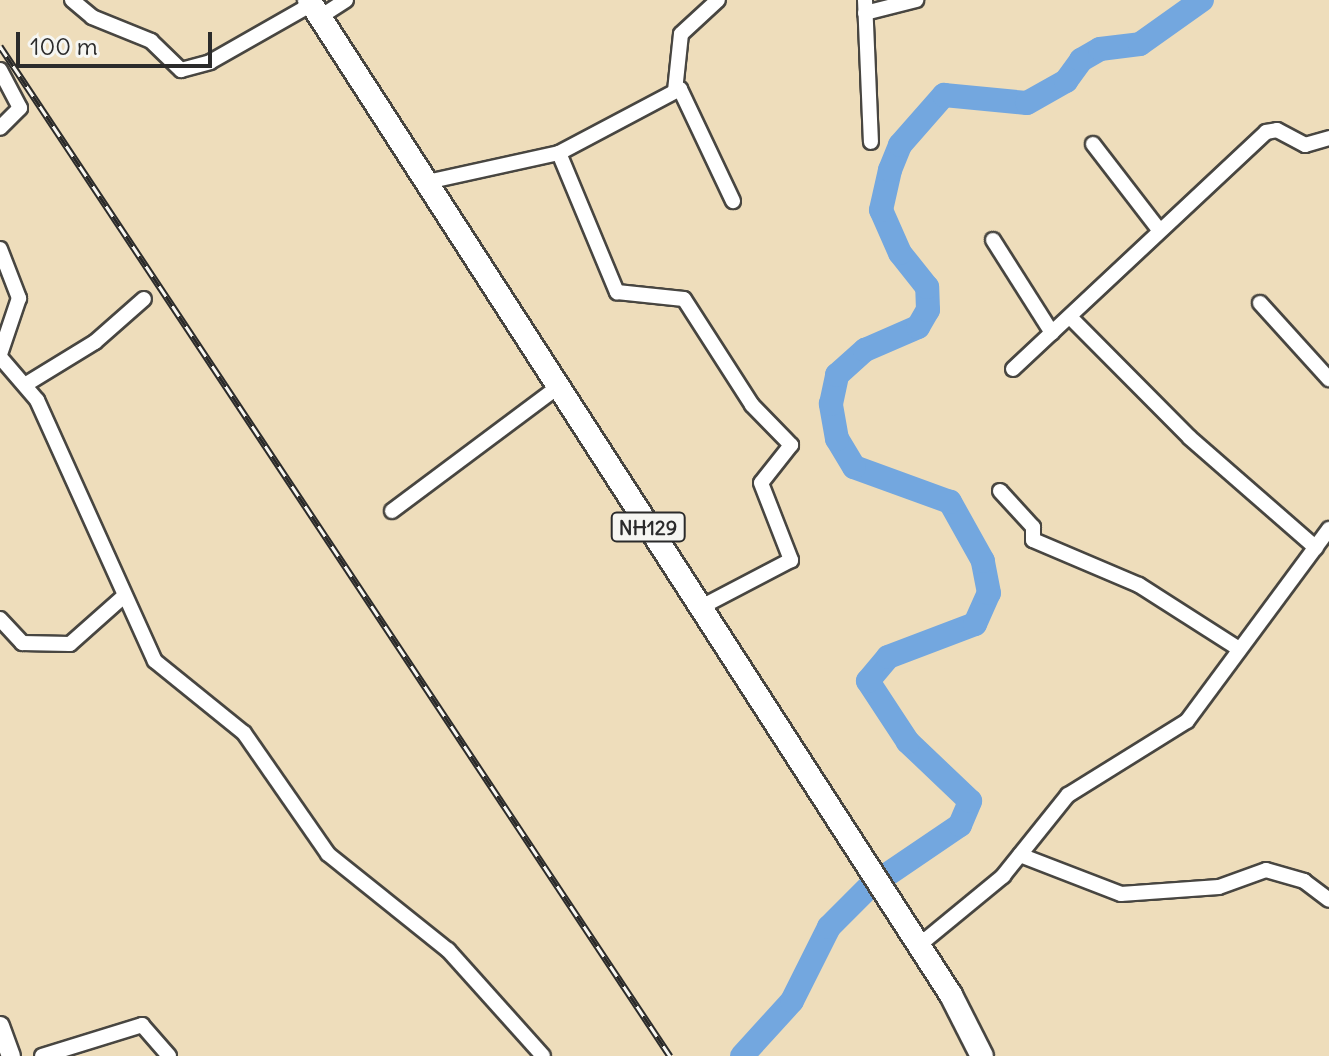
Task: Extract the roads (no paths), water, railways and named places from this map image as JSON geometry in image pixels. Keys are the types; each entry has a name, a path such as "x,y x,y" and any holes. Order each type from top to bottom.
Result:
{"highway":[{"name":"NH129","path":"314,7 917,947 982,1056"}],"main road":[{"path":"0,1026 11,1056"}],"street":[{"path":"72,0 92,17 151,41 181,70 210,62 314,7 346,0"},
{"path":"675,91 681,34 718,0"},
{"path":"871,142 865,6 916,0"},
{"path":"0,70 20,108 0,128"},
{"path":"427,182 559,153 675,91 684,91 701,123 733,201"},
{"path":"1013,369 1070,317 1157,227 1266,132 1277,130 1305,145 1329,138"},
{"path":"1093,144 1157,227"},
{"path":"559,153 617,292 684,299 752,405 791,445 761,483 791,560 699,608"},
{"path":"993,240 1052,333"},
{"path":"0,249 19,298 0,355 28,383 123,597 155,661 244,733 328,854 448,950 543,1056"},
{"path":"28,383 95,342 144,299"},
{"path":"1260,303 1329,379"},
{"path":"1070,317 1193,441 1316,548"},
{"path":"392,511 558,387"},
{"path":"1000,491 1033,527 1033,540 1139,585 1239,649"},
{"path":"917,947 1020,855 1068,795 1187,721 1329,529"},
{"path":"0,619 22,643 70,644 123,597"},
{"path":"1020,855 1121,894 1219,887 1266,870 1304,881 1329,900"},
{"path":"42,1056 142,1025 153,1029 169,1056"}],"waterway":[{"path":"888,874 960,825 970,801 908,742 868,681 888,657 975,624 989,593 983,561 950,502 854,467 837,439 831,404 837,375 865,350 918,327 928,310 927,287 900,253 881,210 890,170 900,145 944,95 1027,103 1066,81 1081,60 1100,49 1140,44 1202,0"},
{"path":"742,1056 792,1001 829,927 867,889"}],"railway":[{"path":"0,46 670,1056"}]}
